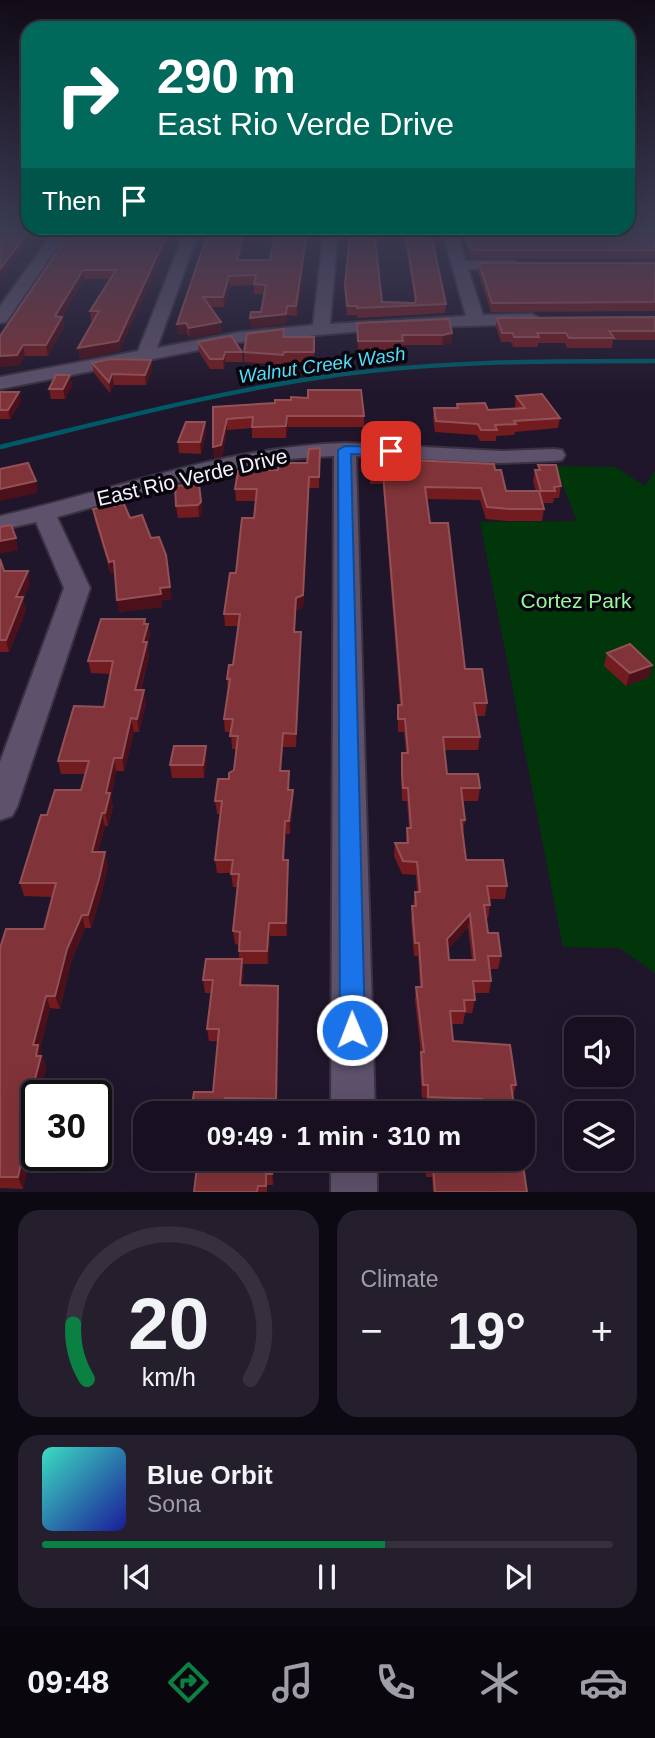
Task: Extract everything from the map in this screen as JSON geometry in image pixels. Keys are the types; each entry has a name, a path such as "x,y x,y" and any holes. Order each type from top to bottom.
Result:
{"street":[{"path":"0,318 23,286"},
{"path":"145,355 171,286"},
{"path":"321,328 325,286"},
{"path":"466,286 476,320"},
{"path":"0,383 240,337 321,328 550,319"},
{"path":"345,450 353,1101"},
{"name":"East Rio Verde Drive","path":"0,523 44,514 245,460 297,452 345,450 501,457 554,455"},
{"path":"0,807 76,588 44,514"},
{"path":"354,1171 354,1192"}],"green space":[{"name":"Cortez Park","path":"555,466 616,467 645,486 655,471 655,973 619,948 563,947 480,522 577,521"}],"building":[{"path":"34,286 73,286 55,316 62,317 46,345 23,345 17,355 0,356 0,336"},
{"path":"106,286 143,286 118,341 78,348 99,311 90,311"},
{"path":"190,286 226,286 223,297 203,297 221,322 189,328 186,323 177,324"},
{"path":"266,286 299,286 296,306 287,306 286,314 250,318 251,312 261,312"},
{"path":"345,286 380,286 382,302 415,303 414,286 442,286 446,304 357,308 347,306"},
{"path":"486,286 655,286 655,302 492,303"},
{"path":"655,317 655,331 609,331 614,338 569,338 566,333 537,333 539,337 514,337 513,333 502,333 497,318"},
{"path":"449,319 452,333 402,335 403,341 358,341 357,323"},
{"path":"284,329 283,337 314,337 314,352 284,352 283,355 244,352 247,334"},
{"path":"231,336 242,352 225,352 223,359 210,359 198,342"},
{"path":"110,359 151,360 145,375 112,374 109,382 92,363"},
{"path":"56,375 70,375 63,389 49,389"},
{"path":"308,390 361,390 364,416 287,416 286,426 252,427 253,417 227,419 221,445 213,447 213,407 275,403 275,400 291,400 291,397 308,398"},
{"path":"0,392 19,392 8,410 0,410"},
{"path":"542,394 560,418 514,421 516,424 495,425 497,430 481,430 478,424 436,421 434,408 458,408 457,404 485,403 488,410 525,408 516,396"},
{"path":"186,422 205,422 200,442 178,442"},
{"path":"320,448 319,477 309,477 303,595 296,598 294,632 301,632 296,734 283,733 280,771 289,771 288,790 293,790 289,821 285,821 283,860 288,860 286,923 269,923 267,951 239,951 240,932 233,931 239,874 231,874 233,860 215,860 222,801 215,801 218,779 229,779 229,773 234,770 238,736 230,736 233,719 224,719 230,679 227,679 229,665 233,665 240,614 224,614 230,573 236,573 242,518 254,518 257,489 235,489 238,471 278,470 279,463 307,463 309,449"},
{"path":"370,458 494,464 495,470 501,470 506,491 539,491 544,509 487,507 481,488 425,487 430,523 448,523 465,669 482,669 487,703 474,703 480,737 443,737 447,774 478,774 480,788 461,788 465,820 461,820 466,860 503,860 507,886 487,886 490,905 484,905 488,933 498,933 501,956 488,956 491,981 473,981 475,1000 464,1000 465,1011 450,1011 453,1041 510,1045 516,1085 511,1085 513,1101 428,1097 428,1085 423,1085 421,1052 424,1052 416,987 422,987 419,943 415,943 412,906 416,906 415,892 420,892 417,862 403,861 395,843 408,843 407,828 411,828 408,788 403,788 402,753 408,753 405,719 398,719 398,705 402,705 383,473 371,473","holes":["470,914 475,960 449,960 447,939"]},
{"path":"28,463 36,481 0,489 0,469"},
{"path":"538,465 556,465 561,486 554,487 555,491 541,491 535,470 540,470"},
{"path":"199,484 201,502 198,505 176,506 175,486"},
{"path":"124,504 130,518 142,515 151,538 159,537 166,555 170,587 160,588 161,594 117,600 114,561 109,562 93,509"},
{"path":"11,525 16,538 0,541 0,527"},
{"path":"0,559 4,571 28,571 16,597 23,597 6,640 0,640"},
{"path":"101,619 145,619 144,624 148,624 143,642 147,642 135,690 144,690 137,719 131,718 122,758 114,758 106,793 110,793 92,852 105,852 99,879 88,915 82,915 67,949 55,996 46,996 33,1045 38,1045 36,1056 41,1056 35,1080 21,1080 21,1164 18,1177 0,1177 0,948 6,929 44,929 56,883 20,883 41,815 47,815 55,790 81,790 89,761 58,761 74,706 104,707 113,661 88,661"},
{"path":"630,644 652,665 630,673 607,653"},
{"path":"174,746 206,746 203,765 170,765"},
{"path":"206,959 242,959 240,985 278,986 276,1099 225,1098 225,1101 193,1101 194,1092 213,1092 219,1029 207,1029 213,980 203,980"},
{"path":"196,1171 272,1171 272,1174 266,1174 266,1186 258,1186 257,1192 194,1192"},
{"path":"433,1171 524,1171 527,1192 435,1192"}],"waterway":[{"name":"Walnut Creek Wash","path":"0,447 236,392 358,372 485,363 655,361"}],"route":[{"path":"352,1030 345,450 391,451"}]}
